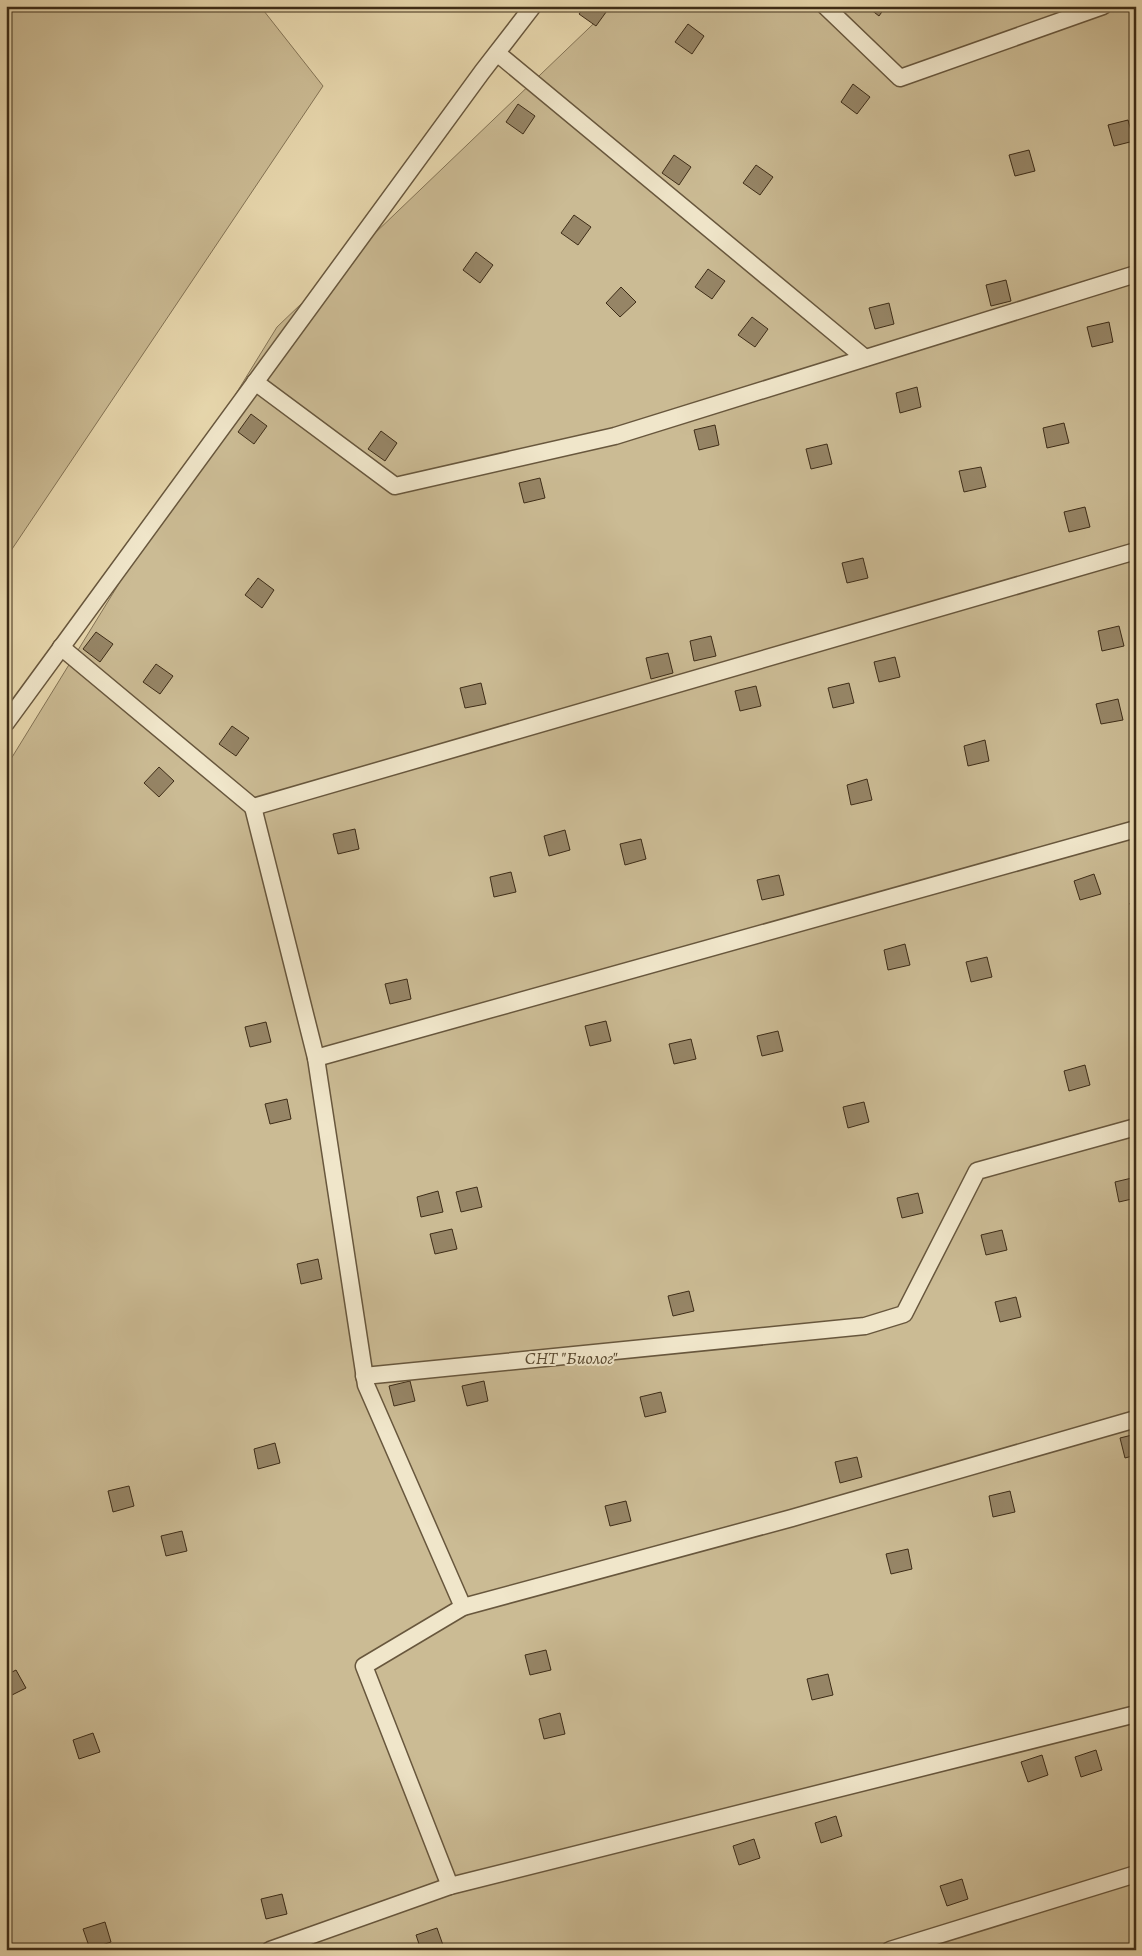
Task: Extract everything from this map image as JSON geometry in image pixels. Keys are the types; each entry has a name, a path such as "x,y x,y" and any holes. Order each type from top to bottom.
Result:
{"lane":[{"path":"6,723 533,6"},
{"path":"825,6 900,78 1099,7"},
{"path":"497,53 865,358"},
{"path":"255,382 395,486 615,436 1136,274"},
{"path":"253,807 1136,551"},
{"path":"61,647 253,807 316,1058 366,1385 463,1607"},
{"path":"316,1058 1136,829"},
{"path":"364,1376 865,1326 904,1314 976,1172 1136,1127"},
{"path":"450,1886 364,1666 463,1607 782,1521 1136,1419"},
{"path":"270,1950 450,1886 1136,1714"},
{"path":"890,1950 1136,1874"}],"green space":[{"path":"6,6 260,6 323,86 6,558"},
{"name":"СНТ \"Биолог\"","path":"612,6 1136,6 1136,1950 6,1950 6,767 277,327"}],"building":[{"path":"585,6 606,6 609,8 596,26 579,14"},
{"path":"866,6 886,6 879,16"},
{"path":"688,24 704,36 692,54 675,42"},
{"path":"853,84 870,97 857,114 841,102"},
{"path":"518,104 535,116 523,134 506,122"},
{"path":"1128,120 1134,141 1114,146 1108,125"},
{"path":"1029,150 1035,171 1015,176 1009,155"},
{"path":"674,155 691,167 679,185 662,173"},
{"path":"756,165 773,177 760,195 743,183"},
{"path":"574,215 591,227 578,245 561,233"},
{"path":"476,252 493,265 480,283 463,270"},
{"path":"708,269 725,281 712,299 695,287"},
{"path":"1006,280 1011,301 991,306 986,285"},
{"path":"621,287 636,302 620,317 606,303"},
{"path":"889,303 894,324 875,329 869,308"},
{"path":"752,317 768,329 755,347 738,335"},
{"path":"1109,322 1113,342 1092,347 1087,327"},
{"path":"917,387 921,407 900,413 896,393"},
{"path":"251,414 267,426 254,444 238,432"},
{"path":"1064,423 1069,443 1047,448 1043,428"},
{"path":"715,425 719,445 699,450 694,430"},
{"path":"381,431 397,443 385,461 368,449"},
{"path":"827,444 832,464 811,469 806,449"},
{"path":"981,467 986,487 964,492 959,471"},
{"path":"540,478 545,498 524,503 519,483"},
{"path":"1085,507 1090,527 1069,532 1064,512"},
{"path":"863,558 868,578 847,583 842,563"},
{"path":"258,578 274,590 262,608 245,595"},
{"path":"1119,626 1124,646 1102,651 1098,631"},
{"path":"96,632 113,644 100,662 83,649"},
{"path":"711,636 716,656 694,661 690,641"},
{"path":"668,653 673,673 651,679 646,658"},
{"path":"895,657 900,677 879,682 874,662"},
{"path":"156,664 173,676 160,694 143,682"},
{"path":"481,683 486,704 465,708 460,688"},
{"path":"849,683 854,703 833,708 828,688"},
{"path":"756,686 761,706 740,711 735,691"},
{"path":"1118,699 1123,720 1101,724 1096,704"},
{"path":"232,726 249,738 236,756 219,744"},
{"path":"985,740 989,761 968,766 964,746"},
{"path":"159,767 174,781 159,797 144,783"},
{"path":"867,779 872,800 851,805 847,785"},
{"path":"355,829 359,849 338,854 333,834"},
{"path":"565,830 570,850 549,856 544,836"},
{"path":"641,839 646,859 625,865 620,844"},
{"path":"511,872 516,892 494,897 490,877"},
{"path":"1094,874 1101,894 1080,900 1074,881"},
{"path":"779,875 784,895 762,900 757,880"},
{"path":"1136,901 1136,922 1134,923 1130,903"},
{"path":"905,944 910,965 888,970 884,950"},
{"path":"987,957 992,977 971,982 966,962"},
{"path":"407,979 411,999 390,1004 385,984"},
{"path":"606,1021 611,1041 590,1046 585,1026"},
{"path":"266,1022 271,1042 250,1047 245,1027"},
{"path":"778,1031 783,1051 762,1056 757,1036"},
{"path":"691,1039 696,1059 674,1064 669,1044"},
{"path":"1085,1065 1090,1085 1069,1091 1064,1071"},
{"path":"287,1099 291,1119 270,1124 265,1104"},
{"path":"864,1102 869,1122 848,1128 843,1107"},
{"path":"1136,1177 1136,1198 1119,1202 1115,1182"},
{"path":"477,1187 482,1207 461,1212 456,1192"},
{"path":"438,1191 443,1212 421,1217 417,1197"},
{"path":"918,1193 923,1213 902,1218 897,1198"},
{"path":"452,1229 457,1249 435,1254 430,1234"},
{"path":"1002,1230 1007,1250 986,1255 981,1235"},
{"path":"318,1259 322,1279 301,1284 297,1264"},
{"path":"689,1291 694,1311 673,1316 668,1296"},
{"path":"1016,1297 1021,1317 1000,1322 995,1302"},
{"path":"1136,1361 1136,1382 1135,1382 1131,1362"},
{"path":"410,1381 415,1401 394,1406 389,1386"},
{"path":"484,1381 488,1401 467,1406 462,1386"},
{"path":"661,1392 666,1412 645,1417 640,1397"},
{"path":"1136,1434 1136,1455 1125,1458 1120,1438"},
{"path":"275,1443 280,1463 258,1469 254,1449"},
{"path":"857,1457 862,1477 840,1483 835,1462"},
{"path":"129,1486 134,1506 113,1512 108,1491"},
{"path":"1010,1491 1015,1512 993,1517 989,1496"},
{"path":"626,1501 631,1521 610,1526 605,1506"},
{"path":"182,1531 187,1551 166,1556 161,1536"},
{"path":"908,1549 912,1569 891,1574 886,1554"},
{"path":"546,1650 551,1670 530,1675 525,1655"},
{"path":"16,1670 26,1688 6,1698 6,1675"},
{"path":"828,1674 833,1695 812,1700 807,1679"},
{"path":"560,1713 565,1734 544,1739 539,1719"},
{"path":"93,1733 100,1752 79,1759 73,1740"},
{"path":"1096,1750 1102,1770 1081,1777 1075,1757"},
{"path":"1042,1755 1048,1775 1028,1782 1021,1762"},
{"path":"836,1816 842,1836 821,1843 815,1823"},
{"path":"754,1839 760,1858 739,1865 733,1846"},
{"path":"962,1879 968,1899 947,1906 940,1886"},
{"path":"282,1894 287,1914 266,1919 261,1899"},
{"path":"105,1922 111,1942 90,1949 83,1929"},
{"path":"437,1928 444,1948 421,1950 416,1935"}]}
